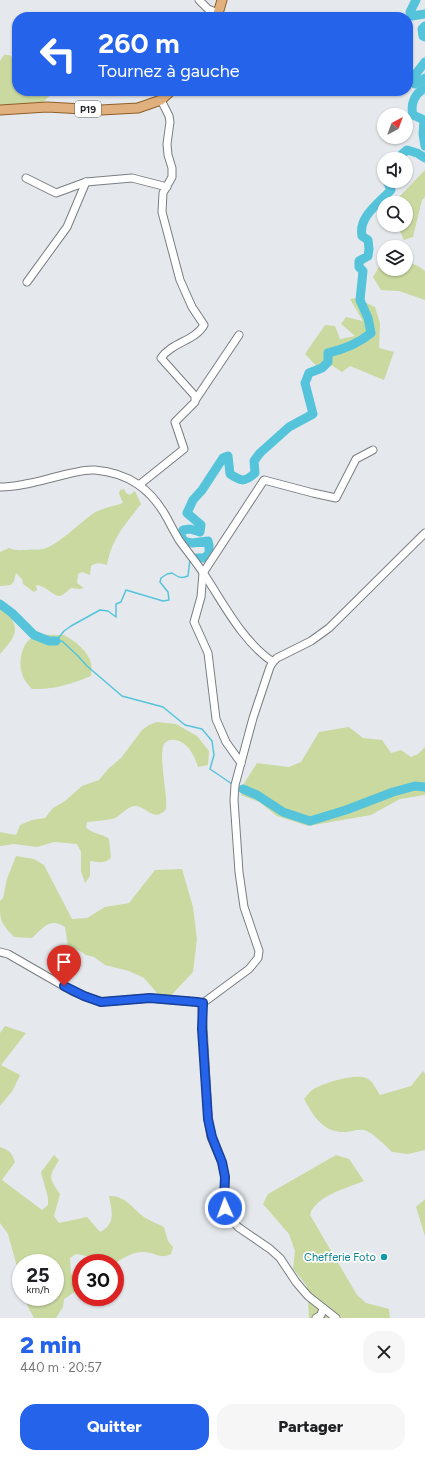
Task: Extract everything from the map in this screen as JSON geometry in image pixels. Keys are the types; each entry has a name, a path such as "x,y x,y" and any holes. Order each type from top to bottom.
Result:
{"main road":[{"path":"218,12 222,0"},
{"name":"P19","path":"0,110 47,107 81,109 138,108 161,100 165,96"}],"street":[{"path":"199,0 212,12"},
{"path":"161,100 169,116 170,122 167,144 168,155 172,168 172,177 163,193 162,212 180,280 192,307 204,325 196,334 172,347 161,358 196,399"},
{"path":"26,178 56,193 86,182 132,178 167,187"},
{"path":"27,282 67,227 86,182"},
{"path":"139,485 184,449 175,422 195,402 239,335"},
{"path":"241,763 226,742 216,719 208,653 194,622 201,597 203,573 264,480 313,494 336,498 356,460 374,450"},
{"path":"0,487 37,481 84,470 109,472 126,478 139,485 149,492 180,541 240,629 255,647 273,662"},
{"path":"0,952 8,954 74,992 101,1002 150,998 203,1003 249,969 258,958 259,951 244,907 239,872 234,785 253,718 273,662 277,658 311,641 328,628 425,533"},
{"path":"203,1003 202,1029 208,1119 212,1137 222,1162 225,1177 225,1208 232,1221 238,1227 270,1249 280,1258 296,1282 308,1296 336,1318"},
{"path":"316,1318 321,1315 323,1308"}],"green space":[{"path":"4,55 12,57 12,96 49,96 39,107 0,111 0,61"},
{"path":"425,170 425,197 422,200 413,237 404,240 400,232 413,232 413,196 400,196 408,188 413,188 413,182"},
{"path":"413,264 418,266 425,271 425,300 399,291 381,290 373,277 377,270 377,276 413,276"},
{"path":"356,298 375,307 380,323 379,348 394,352 384,380 350,366 342,372 331,365 322,372 305,354 325,325 335,326 340,339 355,336 341,324 346,317 363,321 350,299"},
{"path":"124,489 126,493 130,495 135,491 141,504 116,539 109,555 107,565 97,563 91,566 90,575 82,572 78,574 77,583 84,588 71,588 64,594 58,596 43,587 36,585 37,590 34,592 23,584 22,579 16,573 12,584 0,586 0,552 9,548 16,550 43,549 56,543 97,511 123,503 119,494 120,490"},
{"path":"0,608 2,608 13,621 15,631 10,641 0,654"},
{"path":"64,635 77,643 87,654 91,665 91,676 62,686 47,689 32,689 23,678 21,668 21,657 24,646 31,638 36,636"},
{"path":"157,722 176,724 197,736 209,751 208,765 198,767 195,758 184,743 171,740 165,743 162,750 162,758 166,809 158,815 140,807 133,806 115,818 87,822 86,827 88,829 109,839 111,858 104,862 90,861 90,876 85,883 81,871 81,852 77,844 54,842 37,847 14,844 0,846 0,832 16,835 20,825 32,820 45,818 53,808 65,801 82,786 99,780 108,769 121,758 142,730"},
{"path":"349,727 363,738 382,740 391,753 401,750 411,757 418,754 425,747 425,795 400,799 371,815 308,826 277,816 259,802 241,795 243,785 257,763 289,767 301,762 319,732"},
{"path":"16,856 34,859 44,865 72,919 87,918 105,907 129,903 155,870 182,869 193,907 197,939 193,972 165,1002 144,978 129,971 105,965 94,957 86,955 77,949 70,949 68,947 65,927 60,924 51,923 43,927 32,938 14,937 3,924 0,913 0,901 3,898 7,879"},
{"path":"5,1026 26,1033 1,1065 20,1075 13,1090 0,1106 0,1033"},
{"path":"423,1071 425,1074 425,1150 408,1154 392,1152 379,1139 367,1131 360,1130 342,1132 329,1129 319,1121 304,1099 317,1087 331,1082 355,1077 366,1078 371,1081 380,1095 411,1086"},
{"path":"0,1147 10,1152 15,1162 2,1180 42,1210 48,1205 48,1198 41,1172 54,1155 59,1160 51,1177 53,1184 60,1194 54,1216 59,1223 87,1217 100,1232 109,1225 111,1221 112,1212 109,1196 115,1196 124,1200 146,1218 164,1227 168,1241 173,1247 171,1254 167,1256 160,1256 147,1252 139,1252 124,1258 124,1254 72,1254 70,1258 72,1294 64,1299 64,1254 14,1254 8,1234 0,1223"},
{"path":"336,1155 349,1159 364,1181 325,1198 313,1208 310,1215 357,1295 366,1303 389,1309 390,1318 309,1318 307,1286 293,1269 295,1251 289,1234 263,1204 268,1194"},
{"path":"425,1199 425,1236 416,1207"},
{"path":"63,1306 56,1318 34,1318 28,1307"}],"waterway":[{"path":"410,12 416,0"},
{"path":"413,16 425,14"},
{"path":"425,26 422,29 423,36 425,37"},
{"path":"425,62 415,75 415,84 425,78"},
{"path":"425,88 418,93 414,99 412,107 413,115 424,120 423,134 425,146"},
{"path":"405,152 407,150 417,153 425,158"},
{"path":"197,558 204,558 209,554 208,541 192,543 184,541 181,536 183,530 190,529 200,532 201,525 187,513 193,500 202,490 223,458 228,456 230,474 234,477 243,480 252,476 255,473 254,461 260,453 289,427 313,414 305,383 309,373 322,368 328,362 328,353 351,346 371,333 368,318 360,300 363,271 359,267 359,261 368,256 369,249 368,240 362,236 362,229 363,223 370,211 391,190 390,188"},
{"path":"56,641 64,631 71,626 100,610 108,611 116,617 116,604 121,602 126,590 163,601 169,600 168,592 160,582 161,578 172,573 180,577 188,576 190,559"},
{"path":"0,604 12,613 34,635 49,641 56,641"},
{"path":"56,641 62,641 87,666 122,696 163,707 185,725 202,729 212,741 214,755 210,769 232,784"},
{"path":"243,789 257,795 283,812 310,821 346,810 393,792 415,786 425,787"}],"place":[{"name":"Chefferie Foto","path":"384,1257"}],"route":[{"path":"64,986 92,1000 101,1002 150,998 175,999 203,1003 202,1029 208,1119 212,1137 222,1162 225,1177 225,1208"}]}
